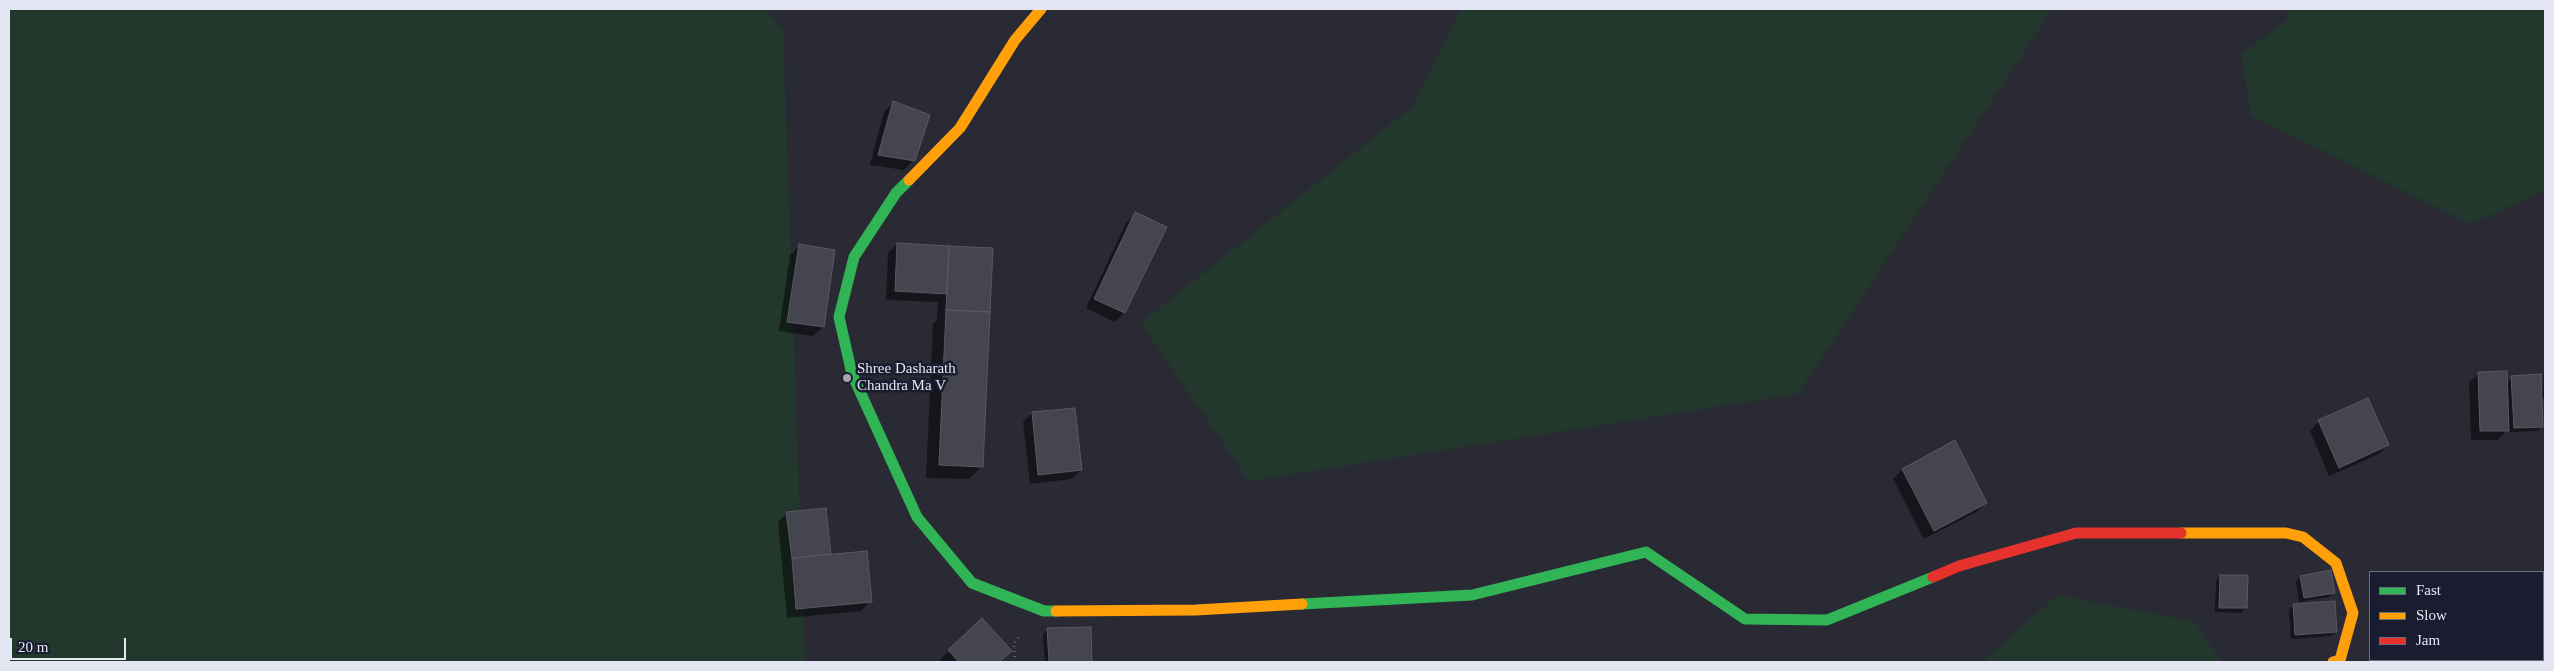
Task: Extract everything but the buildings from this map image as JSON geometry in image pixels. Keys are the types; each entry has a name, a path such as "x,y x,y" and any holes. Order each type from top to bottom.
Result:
{"street":[{"path":"1041,9 1015,40 960,128 896,193 854,257 839,317 852,374 917,517 972,584 1044,611 1196,610 1472,595 1646,552 1745,619 1827,620 1959,566 2076,533 2286,533 2304,536 2336,563 2353,613 2340,660 2334,662"}],"green space":[{"path":"9,9 765,9 783,29 805,662 9,662"},
{"path":"1461,9 2052,9 1798,394 1249,481 1141,323 1413,106"},
{"path":"2289,9 2545,9 2545,190 2471,224 2251,115 2241,55 2287,20"},
{"path":"2058,595 2195,622 2221,662 1982,662"}],"traffic: fast":[{"path":"909,180 896,193 854,257 839,317 852,374 917,517 972,583 1044,611 1056,611"},
{"path":"1302,604 1472,595 1646,552 1745,619 1827,620 1933,577"}],"traffic: slow":[{"path":"909,180 960,128 1015,40 1041,9"},
{"path":"2181,533 2286,533 2303,537 2336,563 2353,613 2340,660 2333,662"},
{"path":"1056,611 1196,610 1302,604"}],"traffic: jam":[{"path":"1933,577 1959,566 2076,533 2181,533"}],"place":[{"name":"Shree Dasharath Chandra Ma V","path":"847,378"}]}
